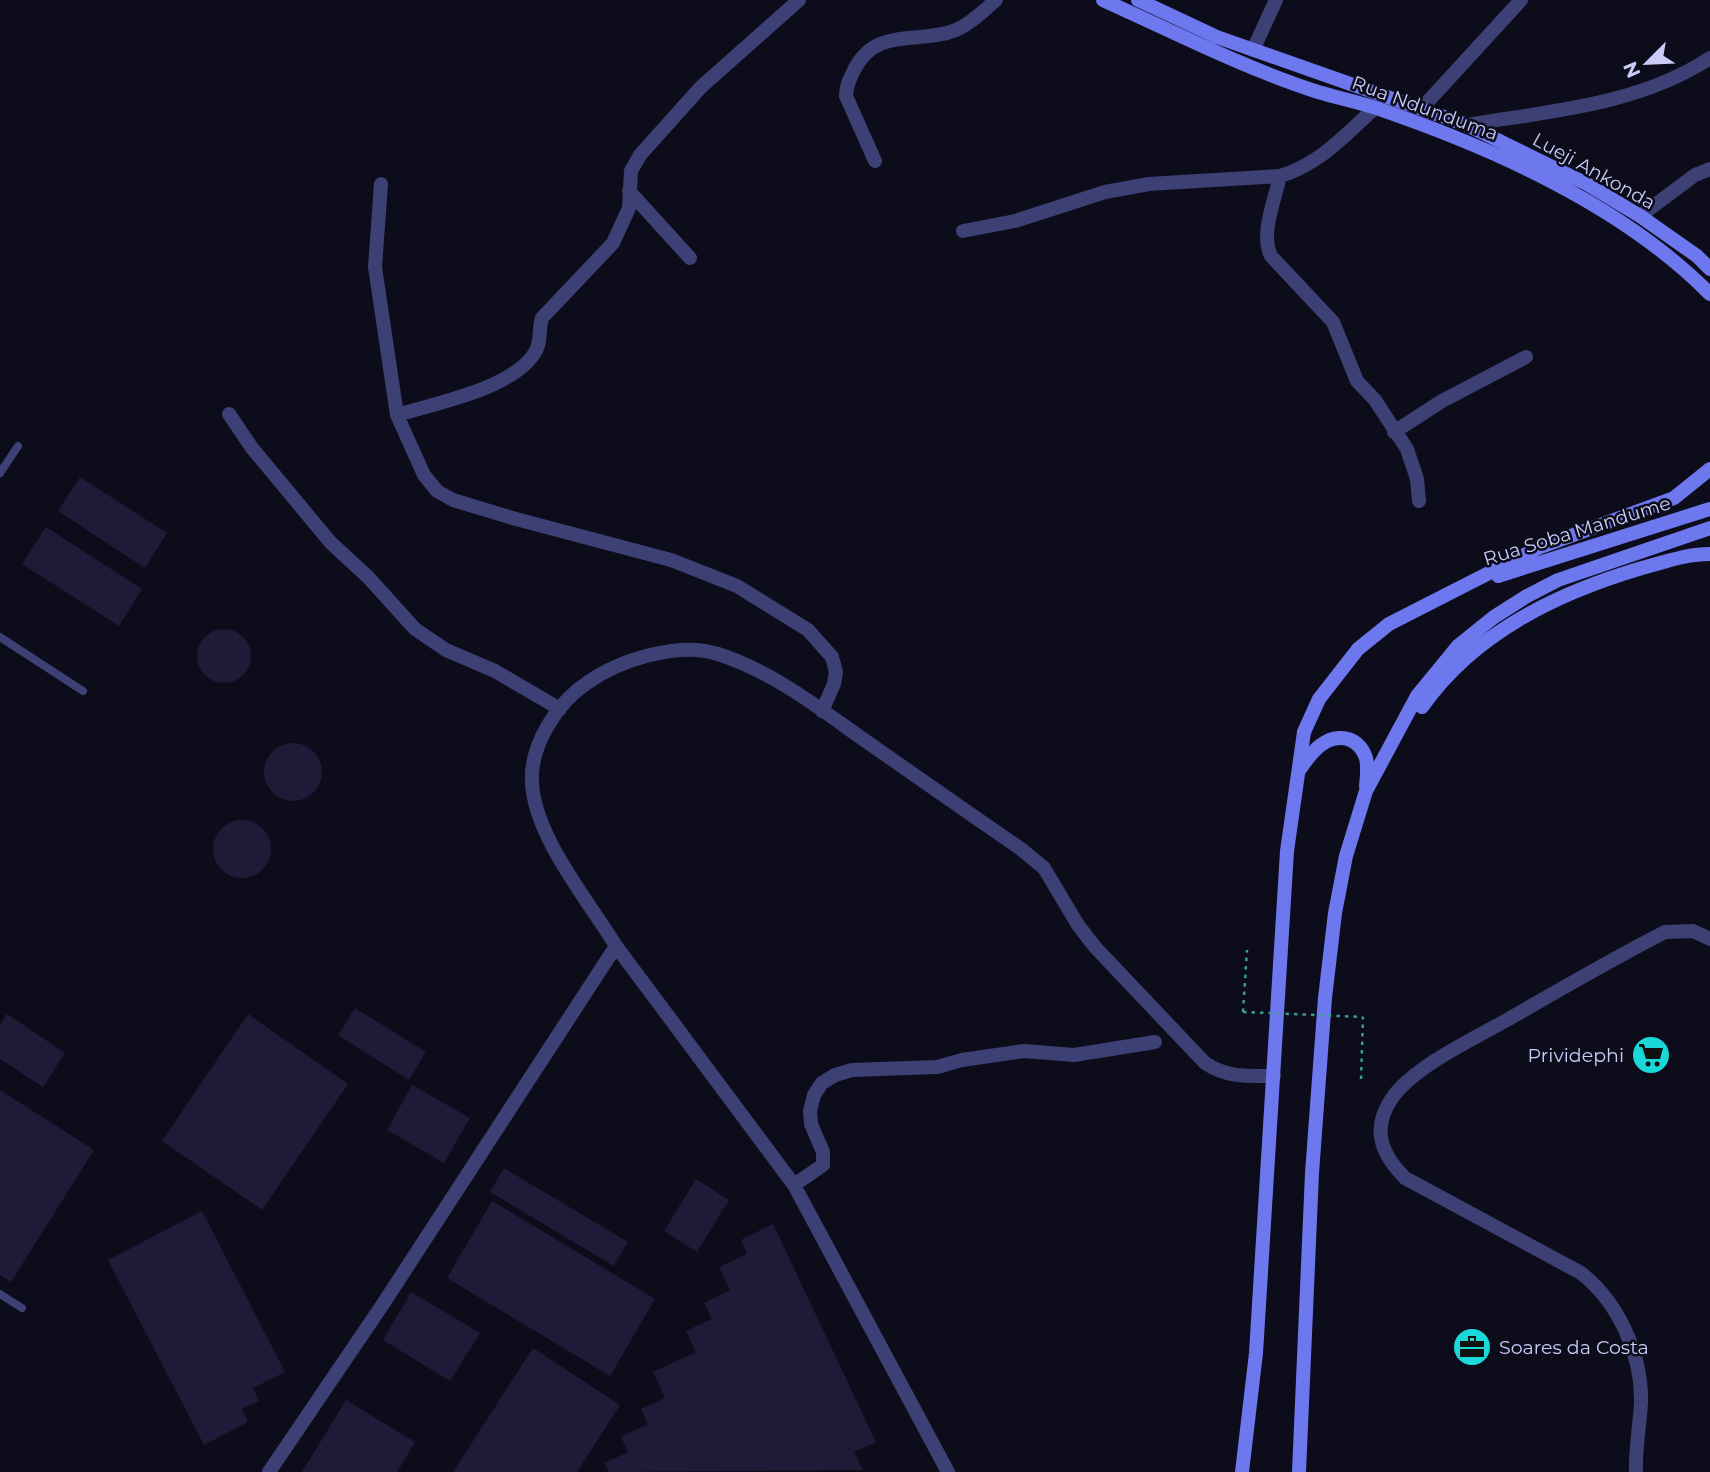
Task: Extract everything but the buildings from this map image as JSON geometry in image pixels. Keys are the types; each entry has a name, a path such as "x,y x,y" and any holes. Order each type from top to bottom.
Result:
{"main road":[{"name":"Rua Ndunduma","path":"1103,0 1206,48 1317,91 1430,128 1524,168 1626,226 1689,272 1710,294"},
{"name":"Lueji Ankonda","path":"1138,0 1217,37 1467,125 1587,184 1640,216 1697,256 1710,269"},
{"path":"1242,1472 1256,1353 1287,851 1304,732 1312,714 1320,699 1358,649 1389,624 1538,548 1674,498 1710,469"},
{"name":"Rua Soba Mandume","path":"1456,588 1710,509"},
{"path":"1299,1472 1312,1173 1325,998 1335,913 1344,867 1366,790 1431,677 1458,646 1494,617 1558,580 1710,528"},
{"path":"1380,765 1448,674 1476,648 1530,613 1560,597 1606,579 1691,554 1710,554"},
{"path":"1298,771 1308,756 1324,743 1340,738 1352,741 1362,748 1367,761 1366,790"}],"street":[{"path":"397,415 498,384 520,370 534,355 541,341 539,330 542,318 613,243 629,208 631,171 640,155 701,87 799,0"},
{"path":"875,161 846,96 846,86 858,62 887,40 955,30 974,20 996,0"},
{"path":"1253,50 1276,0"},
{"path":"1422,108 1521,0"},
{"path":"1467,125 1609,101 1658,85 1710,58"},
{"path":"963,231 1015,221 1105,192 1149,184 1280,176 1304,169 1375,108"},
{"path":"1640,216 1695,175 1710,169"},
{"path":"1280,176 1268,228 1268,250 1332,322 1357,380 1376,400 1407,449 1417,479 1419,501"},
{"path":"381,184 375,267 397,415 425,475 437,491 453,500 698,569 737,586 808,630 832,657 836,672 834,684 822,711"},
{"path":"629,191 690,258"},
{"path":"1394,432 1442,401 1526,357"},
{"path":"229,414 252,448 331,542 368,576 415,629 446,650 495,671 560,709"},
{"path":"948,1472 794,1185 616,946 551,844 537,808 532,782 535,753 560,709 585,684 608,670 661,653 689,650 714,653 741,662 776,680 822,711 1021,849 1044,868 1078,925 1095,947 1205,1063 1218,1071 1233,1075 1275,1076"},
{"path":"1636,1472 1641,1398 1638,1374 1627,1337 1610,1301 1597,1285 1581,1273 1405,1178 1387,1158 1381,1144 1381,1127 1383,1115 1403,1086 1452,1050 1665,932 1693,931 1710,939"},
{"path":"269,1472 383,1304 616,946"},
{"path":"794,1185 823,1166 822,1152 811,1124 810,1111 814,1095 822,1083 835,1075 852,1070 937,1068 962,1060 1024,1051 1074,1055 1155,1042"}],"lane":[{"path":"0,473 18,446"},
{"path":"0,637 82,691"},
{"path":"0,1294 22,1308"}],"path":[{"path":"1247,950 1243,1012 1363,1017 1361,1079"}],"place":[{"name":"Prividephi","path":"1651,1055"},
{"name":"Soares da Costa","path":"1472,1347"}]}
